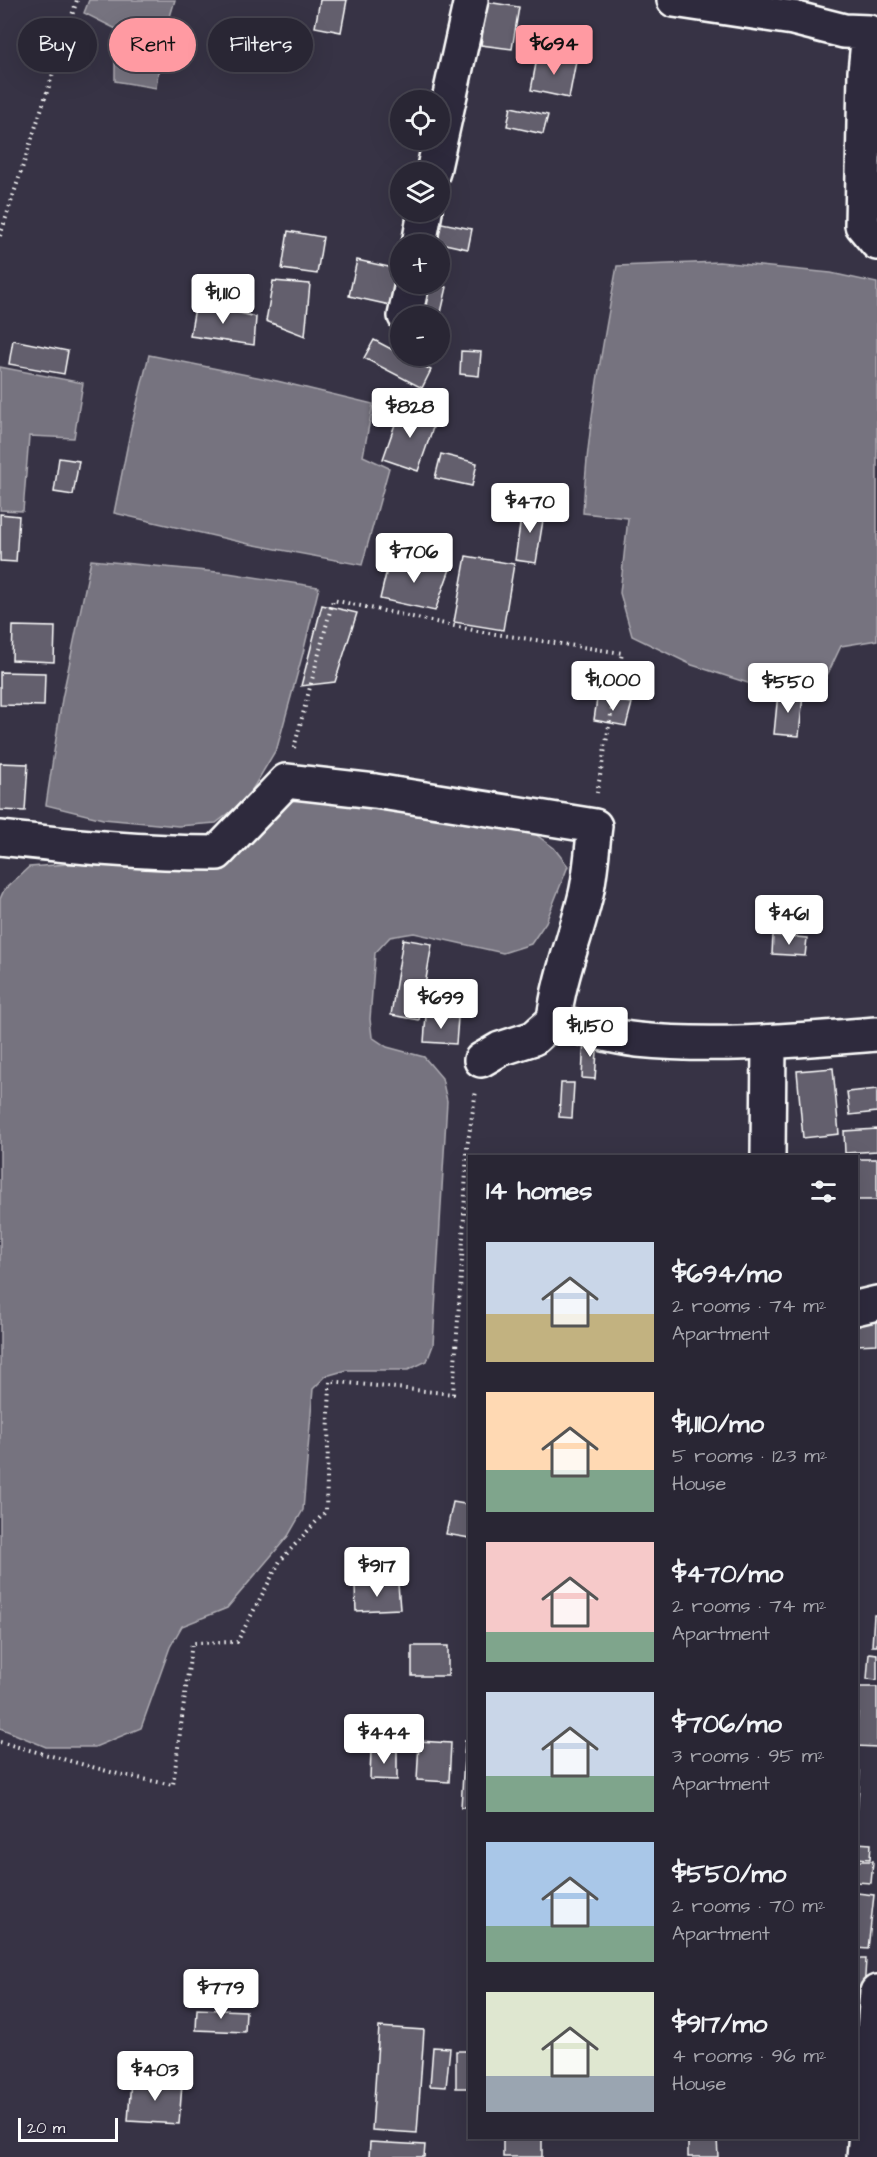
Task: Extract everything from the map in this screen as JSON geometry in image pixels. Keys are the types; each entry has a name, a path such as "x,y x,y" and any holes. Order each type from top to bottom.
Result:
{"street":[{"path":"435,162 471,0"},
{"path":"674,0 793,18 844,31 869,32 865,72 862,225 877,243"},
{"path":"0,838 163,853 217,853 286,781 375,791 595,825 586,894 565,966 554,1020 534,1038 500,1049 481,1060"},
{"path":"554,1020 585,1030 637,1040 769,1042 877,1034"},
{"path":"768,1155 769,1042"},
{"path":"858,1308 877,1303"},
{"path":"864,2157 877,1992"}],"path":[{"path":"0,236 77,0"},
{"path":"286,781 333,600 482,632 622,653 597,786 595,825"},
{"path":"0,1742 118,1774 173,1785 192,1643 237,1642 280,1561 326,1511 330,1381 453,1394 467,1147 481,1060"}],"shaded area":[{"path":"89,0 175,0 170,18 109,18 109,26 84,13"},
{"path":"115,72 158,72 156,88 115,81"},
{"path":"719,262 831,273 877,283 877,640 841,646 821,688 789,692 748,683 692,665 632,636 620,593 628,518 583,513 592,420 617,266"},
{"path":"149,355 277,381 373,404 363,456 389,468 362,565 249,544 114,513"},
{"path":"0,367 83,383 74,438 29,436 23,511 0,510"},
{"path":"91,560 228,573 319,587 277,748 246,800 216,823 178,826 103,819 46,805 62,699"},
{"path":"318,796 531,831 554,848 568,866 546,922 531,944 503,953 414,933 390,937 375,953 370,1019 372,1037 387,1047 424,1057 442,1078 447,1101 433,1345 427,1361 408,1370 347,1370 326,1376 313,1389 303,1510 288,1536 227,1608 182,1626 170,1647 141,1728 95,1747 46,1747 0,1728 0,899 4,890 29,867 68,864 156,865 279,803"}],"building":[{"path":"320,0 347,0 341,32 315,27"},
{"path":"487,2 519,7 512,49 481,45"},
{"path":"538,53 576,61 569,98 531,90"},
{"path":"511,107 548,115 543,134 507,126"},
{"path":"416,222 437,222 472,229 468,249 450,245 450,234 414,234"},
{"path":"288,231 323,237 317,274 282,269"},
{"path":"357,260 390,267 390,294 392,294 390,305 349,296"},
{"path":"273,281 310,284 305,336 266,321"},
{"path":"426,294 445,294 443,306 423,306"},
{"path":"196,302 256,317 254,345 190,336"},
{"path":"13,340 68,351 64,374 9,364"},
{"path":"374,340 390,348 390,366 423,366 431,370 422,388 364,358"},
{"path":"461,351 481,352 479,376 460,374"},
{"path":"401,407 436,419 418,471 383,459"},
{"path":"441,454 477,463 472,486 435,478"},
{"path":"59,458 79,461 73,495 54,492"},
{"path":"523,504 545,508 536,563 515,560"},
{"path":"0,514 19,516 16,562 0,561"},
{"path":"466,556 514,564 503,630 454,622"},
{"path":"390,557 450,569 435,611 380,599"},
{"path":"322,605 357,613 335,682 301,686"},
{"path":"13,626 55,627 54,662 12,660"},
{"path":"0,672 45,673 44,706 0,705"},
{"path":"778,693 803,695 799,736 774,734"},
{"path":"597,699 632,703 626,726 594,720"},
{"path":"0,763 28,764 25,811 0,810"},
{"path":"773,935 807,938 805,956 772,954"},
{"path":"403,939 432,944 419,1020 391,1015"},
{"path":"426,1015 458,1018 456,1044 424,1042"},
{"path":"584,1037 598,1038 595,1079 582,1078"},
{"path":"833,1068 839,1134 803,1138 797,1071"},
{"path":"561,1083 574,1083 572,1118 559,1117"},
{"path":"877,1089 877,1112 850,1115 847,1092"},
{"path":"877,1129 877,1151 845,1153 844,1131"},
{"path":"858,1159 877,1159 877,1200 858,1200"},
{"path":"877,1314 877,1344 858,1345 858,1315"},
{"path":"453,1502 468,1505 468,1538 446,1534"},
{"path":"398,1584 400,1609 356,1611 355,1586"},
{"path":"874,1615 877,1615 877,1646 872,1646"},
{"path":"412,1646 448,1646 448,1676 412,1676"},
{"path":"869,1653 877,1654 877,1680 867,1679"},
{"path":"859,1687 877,1687 877,1747 858,1746"},
{"path":"419,1741 451,1743 449,1782 417,1780"},
{"path":"465,1741 468,1741 468,1807 461,1807"},
{"path":"371,1749 397,1750 397,1780 370,1779"},
{"path":"858,1771 860,1771 858,1800"},
{"path":"858,1843 871,1844 870,1859 858,1858"},
{"path":"858,1861 873,1861 871,1883 858,1882"},
{"path":"858,1893 874,1895 868,1949 858,1948"},
{"path":"858,1959 866,1959 864,1992 858,1992"},
{"path":"197,2009 246,2011 245,2032 196,2030"},
{"path":"379,2027 424,2030 417,2133 372,2130"},
{"path":"433,2047 450,2048 446,2087 430,2086"},
{"path":"456,2051 468,2051 468,2088 456,2088"},
{"path":"131,2080 182,2084 179,2124 128,2121"},
{"path":"503,2139 542,2139 542,2157 503,2157"},
{"path":"688,2139 717,2139 718,2157 688,2157"},
{"path":"370,2142 425,2145 424,2157 369,2157"}]}
